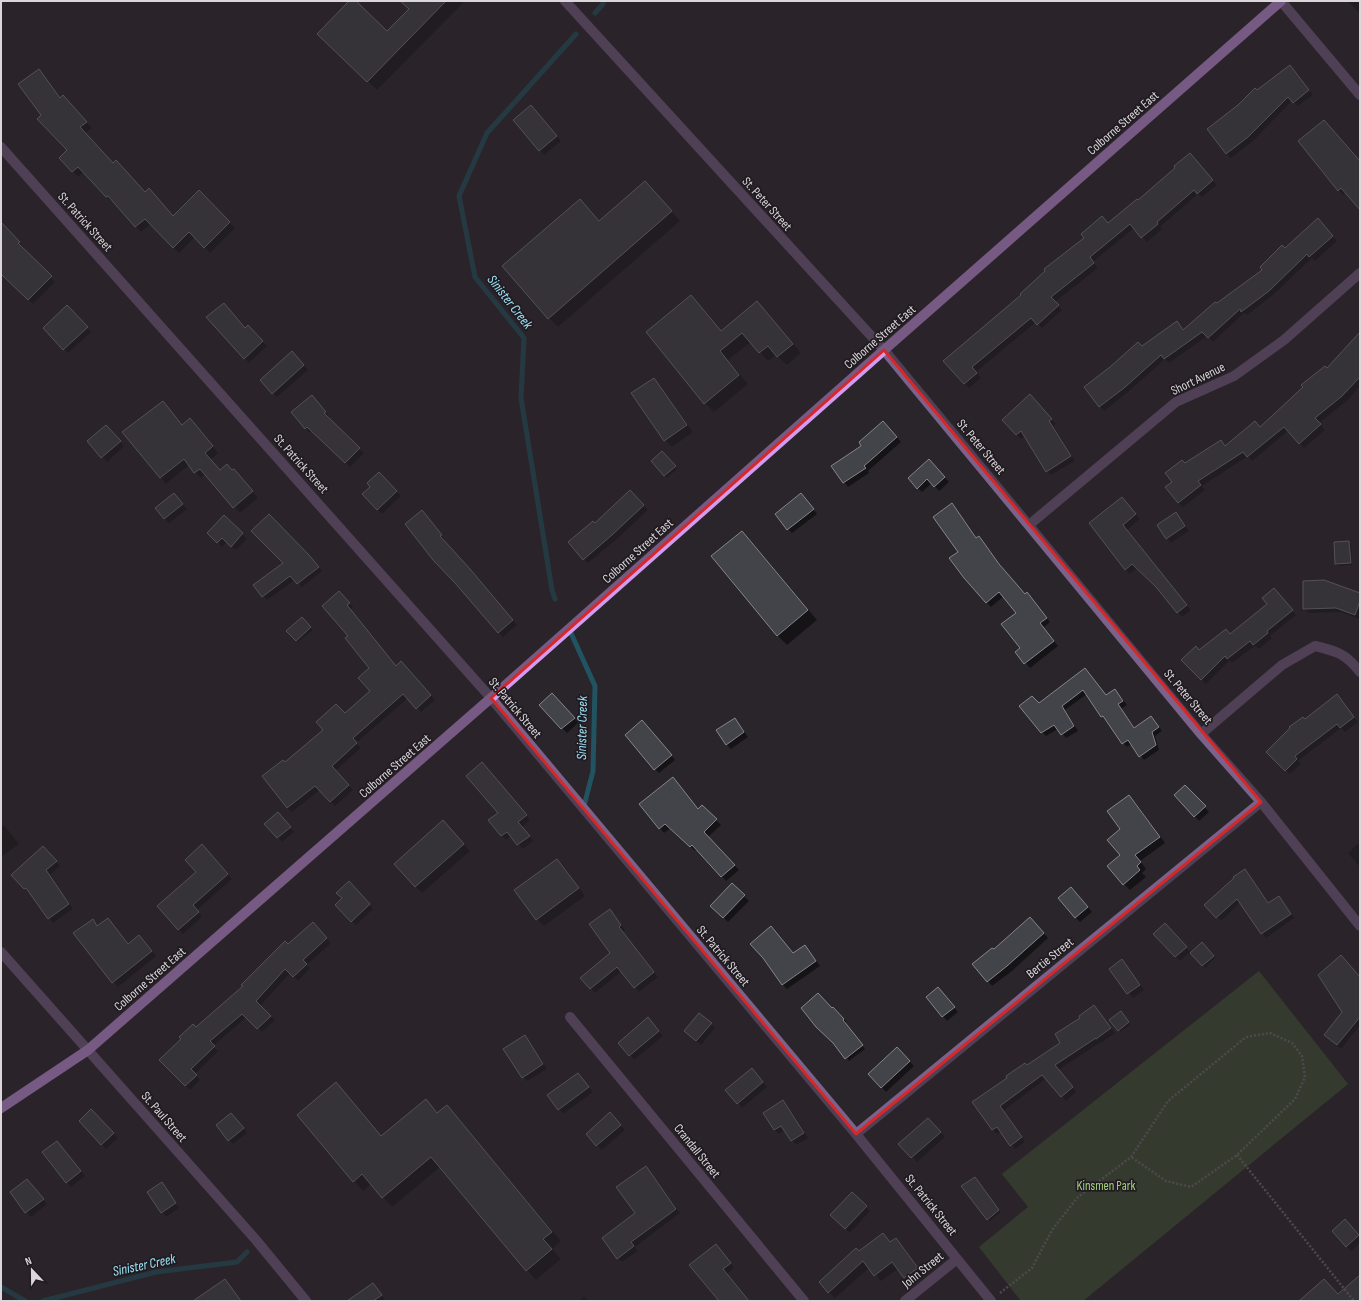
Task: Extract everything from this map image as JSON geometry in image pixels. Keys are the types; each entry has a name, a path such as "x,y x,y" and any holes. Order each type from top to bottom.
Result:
{"main road":[{"name":"Colborne Street East","path":"1,1108 88,1050 491,698 1281,1"}],"street":[{"name":"St. Peter Street","path":"565,1 884,350 898,369 1201,734 1261,802 1359,921"},
{"path":"1281,1 1360,95"},
{"name":"St. Patrick Street","path":"1,147 491,698 856,1134 991,1301"},
{"name":"Short Avenue","path":"1029,525 1176,402 1234,376 1284,340 1360,273"},
{"path":"1201,734 1282,665 1315,646 1335,650 1352,663 1360,672"},
{"name":"Bertie Street","path":"856,1134 1261,802"},
{"name":"St. Paul Street","path":"1,952 256,1240 306,1301"},
{"name":"Crandall Street","path":"570,1017 804,1301"},
{"name":"John Street","path":"905,1301 957,1259"}],"path":[{"path":"991,1301 1032,1268 1052,1230 1077,1198 1131,1157 1168,1101 1246,1037 1270,1033 1292,1043 1302,1056 1305,1077 1296,1099 1237,1155 1191,1187 1166,1180 1131,1157"},
{"path":"1237,1155 1354,1301"}],"highlighted area":[{"path":"884,350 1261,802 856,1134 491,698"}],"green space":[{"name":"Kinsmen Park","path":"1259,971 1348,1084 1083,1301 1021,1301 979,1247 1028,1207 1002,1174"}],"building":[{"path":"349,1 356,1 387,31 409,9 400,1 446,1 367,82 317,34"},
{"path":"1290,65 1309,90 1293,103 1288,97 1248,137 1226,154 1207,129 1238,105 1255,88 1257,90"},
{"path":"39,69 60,98 63,95 87,122 80,127 113,163 116,160 145,192 149,188 173,216 199,190 230,222 204,248 189,232 173,248 145,219 135,227 108,196 106,197 78,167 72,172 59,158 67,150 37,119 41,115 18,84"},
{"path":"531,105 557,136 539,151 513,120"},
{"path":"1324,120 1360,161 1360,210 1341,188 1338,191 1298,141"},
{"path":"1190,153 1213,180 1197,194 1194,190 1141,238 1130,224 1090,257 1094,263 1051,297 1059,305 1037,325 1031,318 972,367 977,373 964,384 943,361 1021,295 1020,294 1045,271 1044,269 1084,238 1081,234 1102,216 1108,223 1137,199 1138,200"},
{"path":"645,181 672,211 548,319 502,266 580,199 599,221"},
{"path":"1318,218 1333,236 1309,257 1307,254 1269,291 1241,312 1240,309 1208,338 1202,332 1164,359 1161,355 1124,388 1099,407 1084,387 1110,367 1138,342 1142,346 1177,321 1183,330 1215,302 1217,303 1262,270 1260,267 1282,245 1285,248"},
{"path":"1,222 20,242 18,243 52,276 28,300 1,274"},
{"path":"691,295 721,331 757,301 793,344 777,357 768,346 759,353 742,333 720,351 739,375 704,404 646,332"},
{"path":"224,303 245,328 248,325 263,341 244,359 206,317"},
{"path":"67,305 88,327 63,350 43,328"},
{"path":"1360,332 1360,377 1342,396 1315,418 1321,424 1299,444 1284,427 1247,457 1243,452 1198,481 1201,485 1178,503 1165,487 1172,482 1165,473 1182,460 1185,463 1221,440 1225,446 1255,421 1260,427 1303,387 1301,385 1325,366 1327,368"},
{"path":"292,351 304,365 272,394 260,380"},
{"path":"654,378 687,425 664,441 631,393"},
{"path":"1030,394 1052,419 1049,421 1071,456 1046,472 1021,431 1016,435 1002,420"},
{"path":"312,395 326,412 324,413 360,448 345,463 307,427 305,429 291,412"},
{"path":"163,401 182,425 190,418 213,446 205,453 220,470 227,464 232,470 234,469 253,491 233,508 200,469 194,473 184,459 160,478 122,432"},
{"path":"883,421 897,437 864,466 866,468 843,483 831,466 861,446 859,442"},
{"path":"106,425 121,441 101,458 87,441"},
{"path":"662,451 676,466 664,476 651,461"},
{"path":"929,459 945,477 934,487 927,479 917,489 908,478"},
{"path":"379,472 397,491 377,510 362,494 370,487 367,483"},
{"path":"630,490 644,505 583,560 568,542 593,521 595,523"},
{"path":"174,493 183,504 164,519 155,508"},
{"path":"801,493 814,509 787,530 775,514"},
{"path":"1122,497 1136,514 1123,525 1187,605 1177,613 1156,587 1132,564 1125,570 1089,523"},
{"path":"952,503 976,538 979,536 999,564 1025,594 1027,592 1047,618 1040,623 1054,641 1024,664 1015,652 1020,648 1001,624 1016,613 999,592 986,603 949,558 958,552 933,517"},
{"path":"422,510 442,535 440,536 513,620 498,633 433,560 405,524"},
{"path":"1176,512 1185,526 1166,539 1157,525"},
{"path":"269,514 319,567 297,584 290,576 262,597 253,585 283,563 251,531"},
{"path":"224,515 243,533 231,547 222,538 217,543 207,533"},
{"path":"742,531 808,610 777,636 711,556"},
{"path":"1349,541 1351,563 1335,564 1334,542"},
{"path":"1324,580 1360,593 1360,601 1355,615 1336,608 1303,609 1303,581"},
{"path":"1274,588 1293,610 1267,631 1268,633 1253,645 1250,641 1227,659 1225,656 1201,680 1181,660 1196,646 1199,650 1226,629 1230,634 1267,604 1262,598"},
{"path":"339,591 350,603 347,605 396,666 401,661 431,695 416,709 403,694 353,738 357,743 332,766 349,785 330,802 315,786 287,808 262,776 283,760 285,762 323,730 316,722 336,704 345,713 370,691 358,678 369,668 345,638 348,636 322,606"},
{"path":"302,617 311,627 296,641 286,631"},
{"path":"1085,668 1106,695 1115,689 1123,701 1118,704 1134,728 1151,716 1159,727 1152,732 1156,745 1139,757 1128,740 1122,744 1103,716 1101,717 1083,690 1062,706 1074,726 1061,735 1054,725 1041,733 1019,706 1032,696 1039,703"},
{"path":"552,693 575,718 561,729 539,705"},
{"path":"1337,694 1354,717 1340,728 1337,724 1295,756 1297,759 1285,771 1266,752 1290,728 1289,727 1303,717 1305,719"},
{"path":"735,718 744,732 726,745 716,730"},
{"path":"642,720 672,755 654,770 625,735"},
{"path":"482,762 527,815 518,822 530,836 517,845 507,832 501,836 488,820 498,813 466,776"},
{"path":"673,777 698,809 702,805 717,819 704,832 735,865 721,877 692,845 690,847 665,824 659,829 639,804"},
{"path":"1185,785 1206,806 1194,817 1174,795"},
{"path":"1129,795 1160,837 1135,855 1141,862 1137,866 1140,870 1123,885 1107,866 1120,855 1107,840 1120,829 1107,811"},
{"path":"278,812 291,827 277,838 264,824"},
{"path":"443,820 464,844 415,887 394,864"},
{"path":"202,844 228,874 193,905 199,912 178,930 157,906 196,872 185,860"},
{"path":"43,846 57,861 46,870 69,904 48,919 26,888 24,889 11,875"},
{"path":"557,859 579,888 536,920 514,890"},
{"path":"1245,869 1268,903 1279,896 1291,914 1261,934 1237,899 1216,918 1204,905 1234,878 1233,877"},
{"path":"349,881 370,904 351,922 335,905 342,898 336,893"},
{"path":"732,883 745,895 723,918 710,906"},
{"path":"1071,887 1088,907 1075,918 1058,898"},
{"path":"610,909 621,925 619,927 654,972 634,988 617,967 590,989 580,978 610,953 589,924"},
{"path":"1030,917 1044,933 987,982 972,964 992,948 994,949"},
{"path":"108,918 128,944 139,935 152,951 112,983 73,933 93,919 97,926"},
{"path":"313,922 327,938 303,960 307,964 293,977 285,969 256,1001 271,1016 257,1029 242,1014 210,1041 215,1046 191,1069 197,1075 185,1086 159,1060 181,1039 179,1037 193,1024 196,1027 243,986 241,985 285,941 288,944"},
{"path":"1165,923 1187,947 1175,957 1153,934"},
{"path":"771,926 793,953 805,945 816,961 782,985 763,958 750,944"},
{"path":"1202,942 1214,956 1202,966 1190,953"},
{"path":"1341,955 1360,977 1360,1017 1337,1045 1324,1035 1342,1012 1318,975"},
{"path":"1122,959 1140,985 1127,994 1109,969"},
{"path":"938,987 955,1007 942,1017 926,997"},
{"path":"818,993 844,1019 843,1020 863,1045 845,1059 833,1043 816,1027 801,1008"},
{"path":"1094,1005 1111,1028 1055,1065 1073,1087 1061,1097 1042,1075 1000,1106 1022,1137 1010,1146 997,1127 992,1130 972,1102 1007,1078 1006,1076 1025,1063 1027,1065 1060,1043 1055,1034 1080,1018 1079,1016"},
{"path":"1121,1011 1129,1022 1118,1031 1109,1020"},
{"path":"699,1013 712,1023 696,1041 684,1031"},
{"path":"648,1017 659,1031 629,1056 618,1043"},
{"path":"525,1035 543,1064 522,1078 503,1049"},
{"path":"897,1047 910,1061 881,1088 868,1074"},
{"path":"752,1068 763,1082 737,1104 725,1090"},
{"path":"578,1073 589,1087 558,1110 547,1095"},
{"path":"336,1082 381,1136 426,1099 437,1113 447,1105 552,1232 543,1239 552,1249 526,1271 431,1157 382,1198 362,1174 353,1182 297,1115"},
{"path":"783,1100 804,1133 791,1141 781,1126 774,1130 763,1113"},
{"path":"91,1109 114,1133 101,1145 79,1121"},
{"path":"610,1112 621,1125 596,1146 586,1134"},
{"path":"231,1113 244,1128 228,1141 216,1125"},
{"path":"928,1118 941,1132 911,1158 898,1144"},
{"path":"57,1141 81,1171 66,1183 42,1152"},
{"path":"646,1166 676,1209 631,1242 634,1246 617,1259 602,1238 635,1213 616,1187"},
{"path":"975,1177 999,1210 987,1220 961,1186"},
{"path":"27,1179 44,1199 25,1213 10,1192"},
{"path":"162,1182 176,1203 161,1213 147,1192"},
{"path":"852,1192 867,1206 845,1229 830,1215"},
{"path":"1345,1219 1359,1235 1346,1247 1332,1231"},
{"path":"883,1233 890,1242 896,1238 918,1268 904,1278 892,1262 874,1276 863,1261 828,1293 819,1282 856,1248 859,1251"},
{"path":"716,1244 731,1263 723,1269 749,1301 719,1301 689,1265"},
{"path":"1360,1275 1360,1301 1299,1301 1324,1279 1338,1294"},
{"path":"225,1279 241,1301 193,1301"},
{"path":"373,1283 382,1295 373,1301 347,1301"}],"waterway":[{"name":"Sinister Creek","path":"595,13 603,4 603,1"},
{"name":"Sinister Creek","path":"555,599 552,590 521,398 524,338 475,277 459,196 487,133 576,34"},
{"name":"Sinister Creek","path":"570,631 595,686 593,771 584,806"},
{"name":"Sinister Creek","path":"43,1301 156,1272 237,1262 247,1252"},
{"name":"Sinister Creek","path":"1,1287 25,1301"}]}
